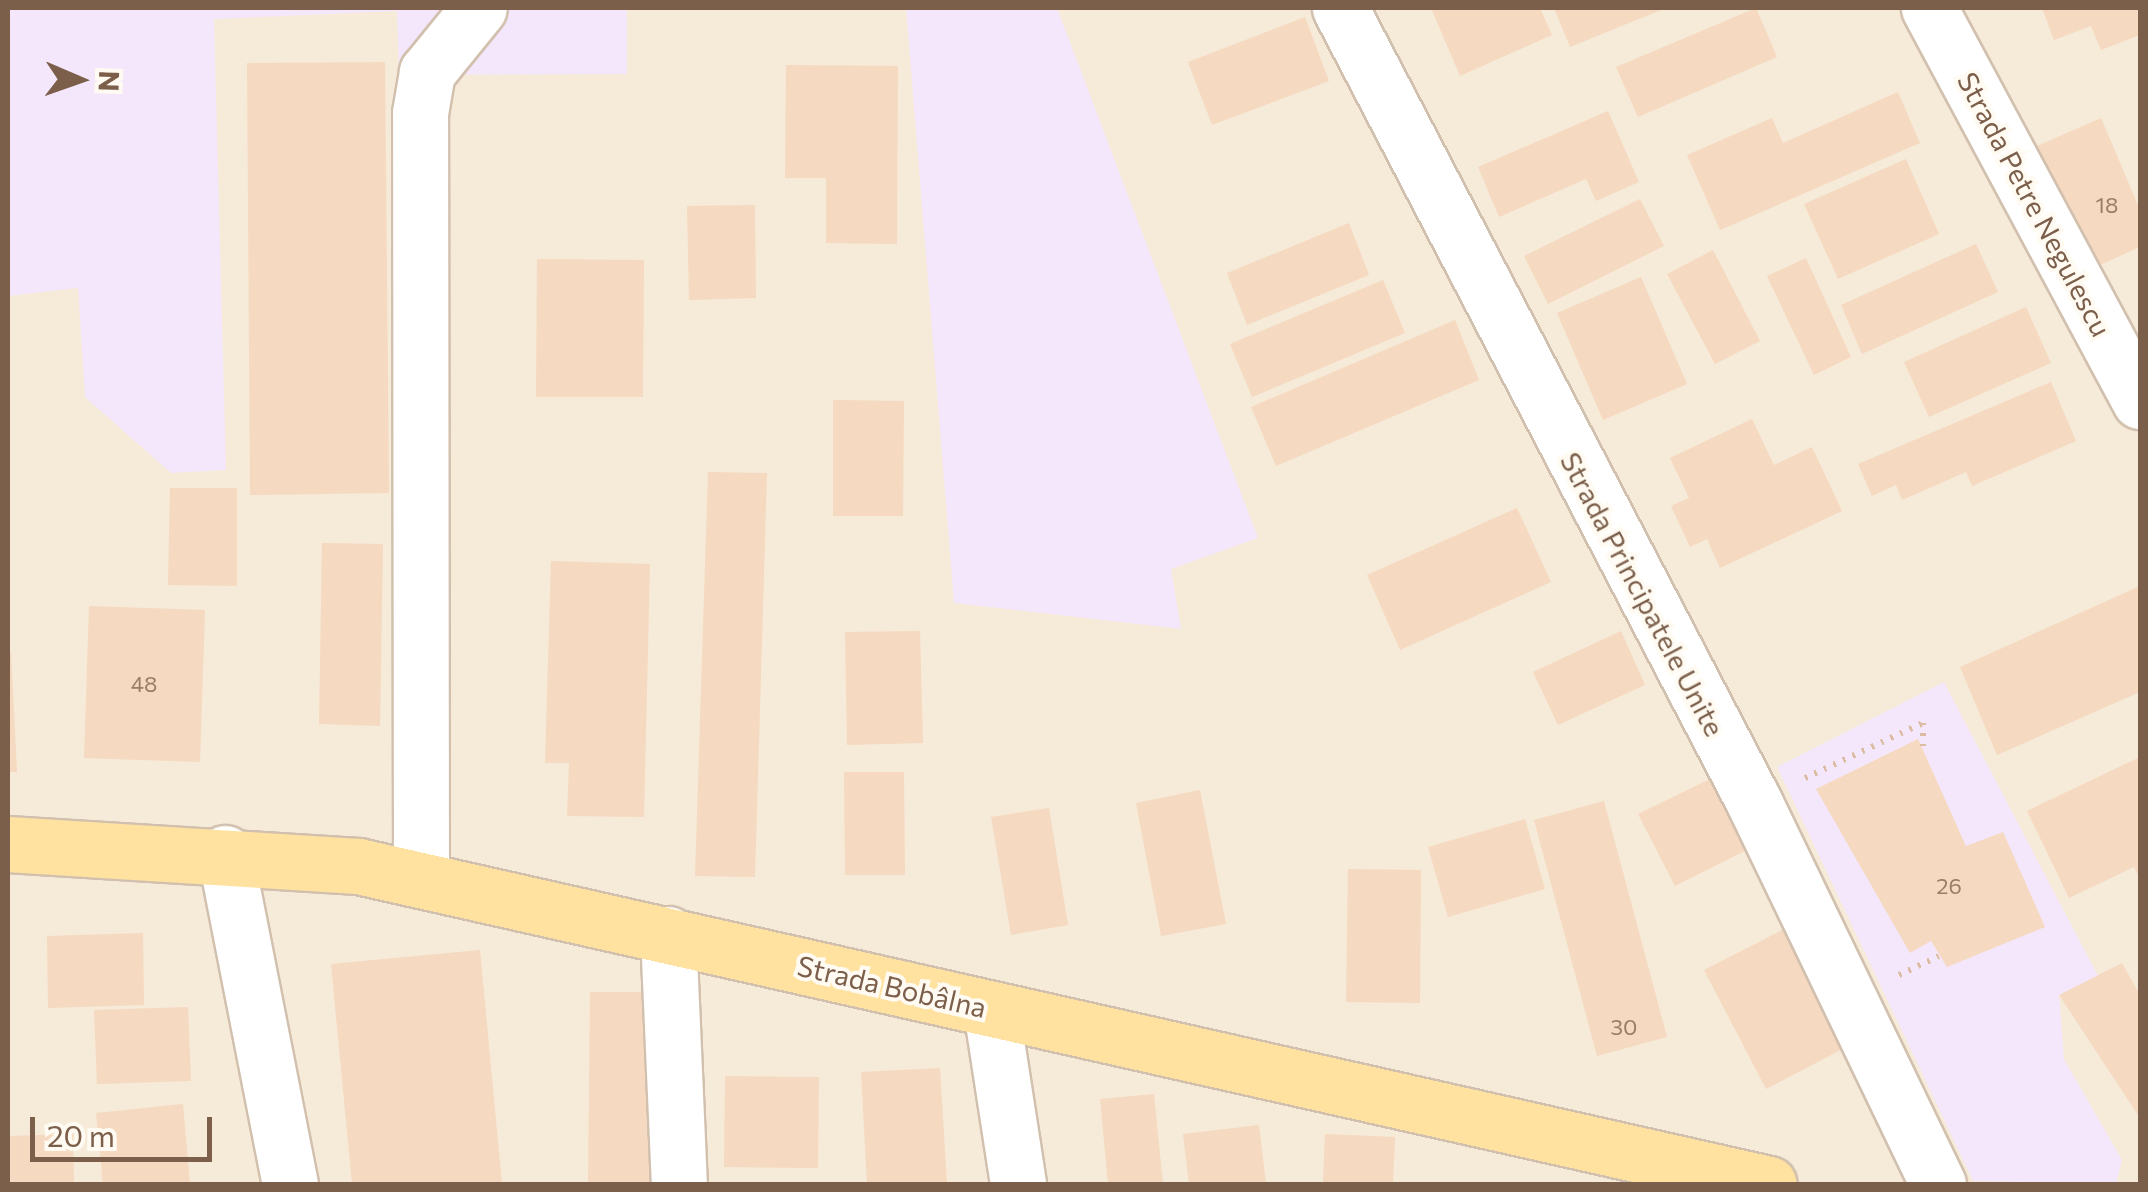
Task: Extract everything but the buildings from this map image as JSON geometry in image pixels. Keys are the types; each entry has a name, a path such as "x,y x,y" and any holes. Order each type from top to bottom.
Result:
{"main road":[{"name":"Strada Bobâlna","path":"8,844 225,853 421,880 1769,1184"}],"street":[{"path":"421,880 420,113 427,72 479,8"},
{"name":"Strada Principatele Unite","path":"1340,8 1755,804 1938,1184"},
{"name":"Strada Petre Negulescu","path":"1929,8 2140,401"},
{"path":"225,853 290,1184"},
{"path":"668,934 679,1184"},
{"path":"991,1008 1018,1184"}],"path":[{"path":"1755,804 1923,723 1923,749"}],"shaded area":[{"path":"8,8 2140,8 2140,1184 8,1184"},
{"path":"8,8 627,8 627,74 399,75 397,11 214,19 226,470 171,473 85,397 78,288 8,296"},
{"path":"906,8 1057,8 1258,538 1171,569 1181,629 954,603"},
{"path":"1944,682 2098,976 2059,995 2064,1059 2122,1160 2116,1184 1973,1181 1777,767"}]}
